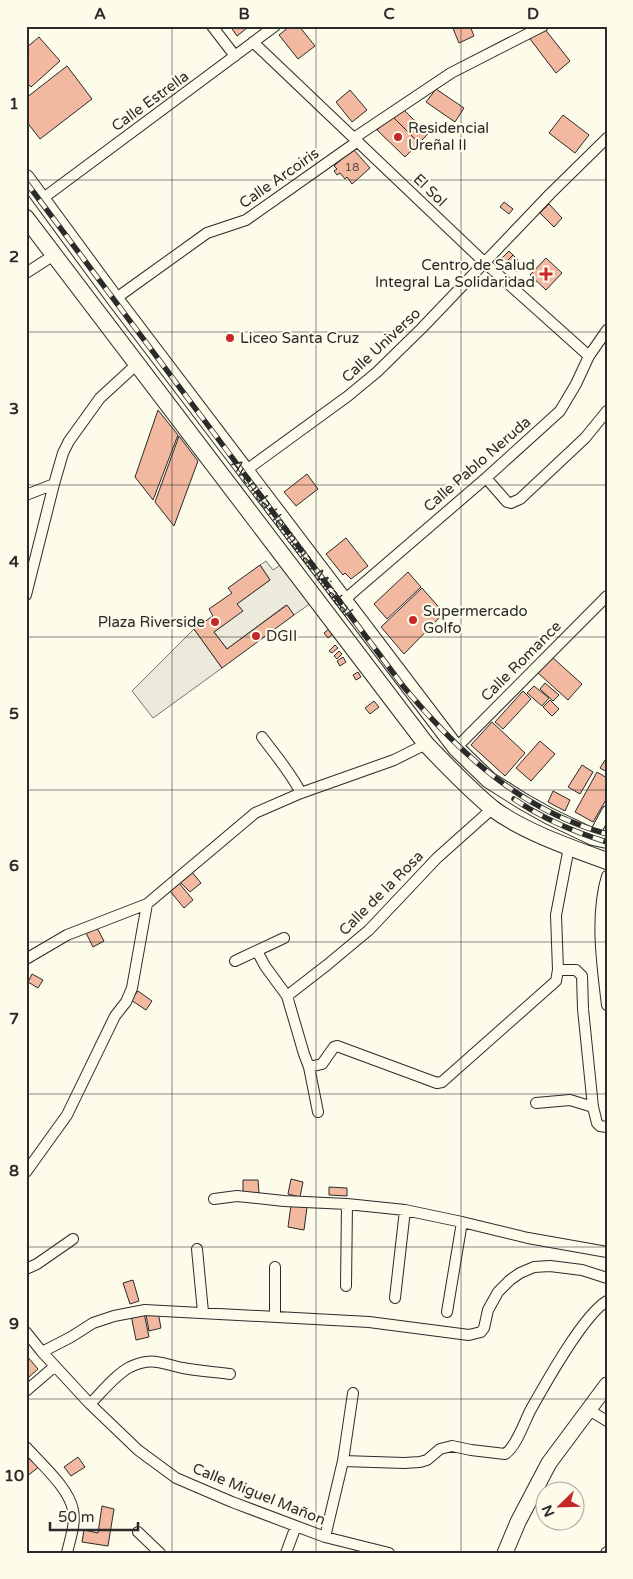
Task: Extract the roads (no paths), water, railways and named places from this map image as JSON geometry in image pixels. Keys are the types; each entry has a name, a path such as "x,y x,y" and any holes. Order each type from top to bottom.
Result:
{"main road":[{"name":"Avenida Hermanas Mirabal","path":"26,178 115,299 456,748 490,780 549,816 600,839"},
{"name":"Avenida Hermanas Mirabal","path":"26,218 426,744 451,770 493,808 521,825 569,847 607,861"}],"street":[{"path":"212,26 235,56"},
{"name":"Calle Estrella","path":"42,199 274,26"},
{"name":"Calle Arcoiris","path":"115,299 208,232 246,220 451,73 543,26"},
{"name":"El Sol","path":"254,42 484,262 589,356"},
{"name":"Calle Universo","path":"245,471 348,396 377,372 607,138"},
{"path":"26,273 54,255"},
{"name":"Calle Pablo Neruda","path":"343,601 486,478 560,411 576,384 589,356 607,330"},
{"path":"26,595 54,484 70,441 100,398 136,364"},
{"path":"486,478 507,502 511,503 520,499 586,438 607,411"},
{"path":"26,495 54,484"},
{"name":"Calle Romance","path":"456,748 607,596"},
{"path":"262,737 288,770 301,793"},
{"path":"27,960 67,935 147,904 255,813 301,793 394,760 426,744"},
{"name":"Calle de la Rosa","path":"286,996 327,965 368,930 437,858 493,808"},
{"path":"600,839 607,811"},
{"path":"310,1067 322,1064 334,1047 337,1046 441,1083 554,984 558,970 556,916 569,847"},
{"path":"607,876 602,893 601,961 607,1005"},
{"path":"26,1172 67,1115 115,1016 126,1002 132,988 147,904"},
{"path":"235,961 284,938"},
{"path":"257,951 264,966 286,996 304,1054 310,1067 318,1112"},
{"path":"558,970 576,970 582,976 583,1009 593,1107 597,1123 600,1126 607,1127"},
{"path":"536,1103 570,1100 593,1107"},
{"path":"214,1198 236,1196 405,1210 528,1238 607,1252"},
{"path":"346,1286 347,1204"},
{"path":"395,1298 405,1210"},
{"path":"447,1312 462,1222"},
{"path":"26,1269 37,1264 73,1239"},
{"path":"198,1249 203,1312"},
{"path":"42,1352 93,1323 114,1316 145,1310 369,1322 469,1335 476,1334 484,1328 488,1310 498,1292 520,1273 534,1267 550,1266 582,1270 607,1278"},
{"path":"274,1316 275,1267"},
{"path":"343,1461 420,1462 427,1460 440,1449 452,1446 505,1454 512,1447 539,1394 577,1334 592,1315 607,1301"},
{"name":"Calle Miguel Mañon","path":"26,1332 90,1404 138,1450 176,1478 232,1502 325,1537 385,1552"},
{"path":"90,1404 118,1376 129,1368 143,1362 157,1361 182,1368 230,1374"},
{"path":"26,1391 55,1366"},
{"path":"505,1553 518,1522 549,1463 607,1385"},
{"path":"325,1537 343,1461 352,1393"},
{"path":"589,1410 607,1421"},
{"path":"26,1447 62,1487 74,1510 74,1521 67,1553"},
{"path":"286,1553 296,1526"},
{"path":"138,1532 160,1553"}],"railway":[{"path":"26,182 403,686 424,711 469,756 519,794 546,810 607,834"},
{"path":"514,799 559,824 607,842"}],"place":[{"name":"Residencial Ureñal II","path":"398,137"},
{"name":"Centro de Salud Integral La Solidaridad","path":"546,274"},
{"name":"Liceo Santa Cruz","path":"230,338"},
{"name":"Supermercado Golfo","path":"413,620"},
{"name":"Plaza Riverside","path":"215,622"},
{"name":"DGII","path":"256,636"}]}
